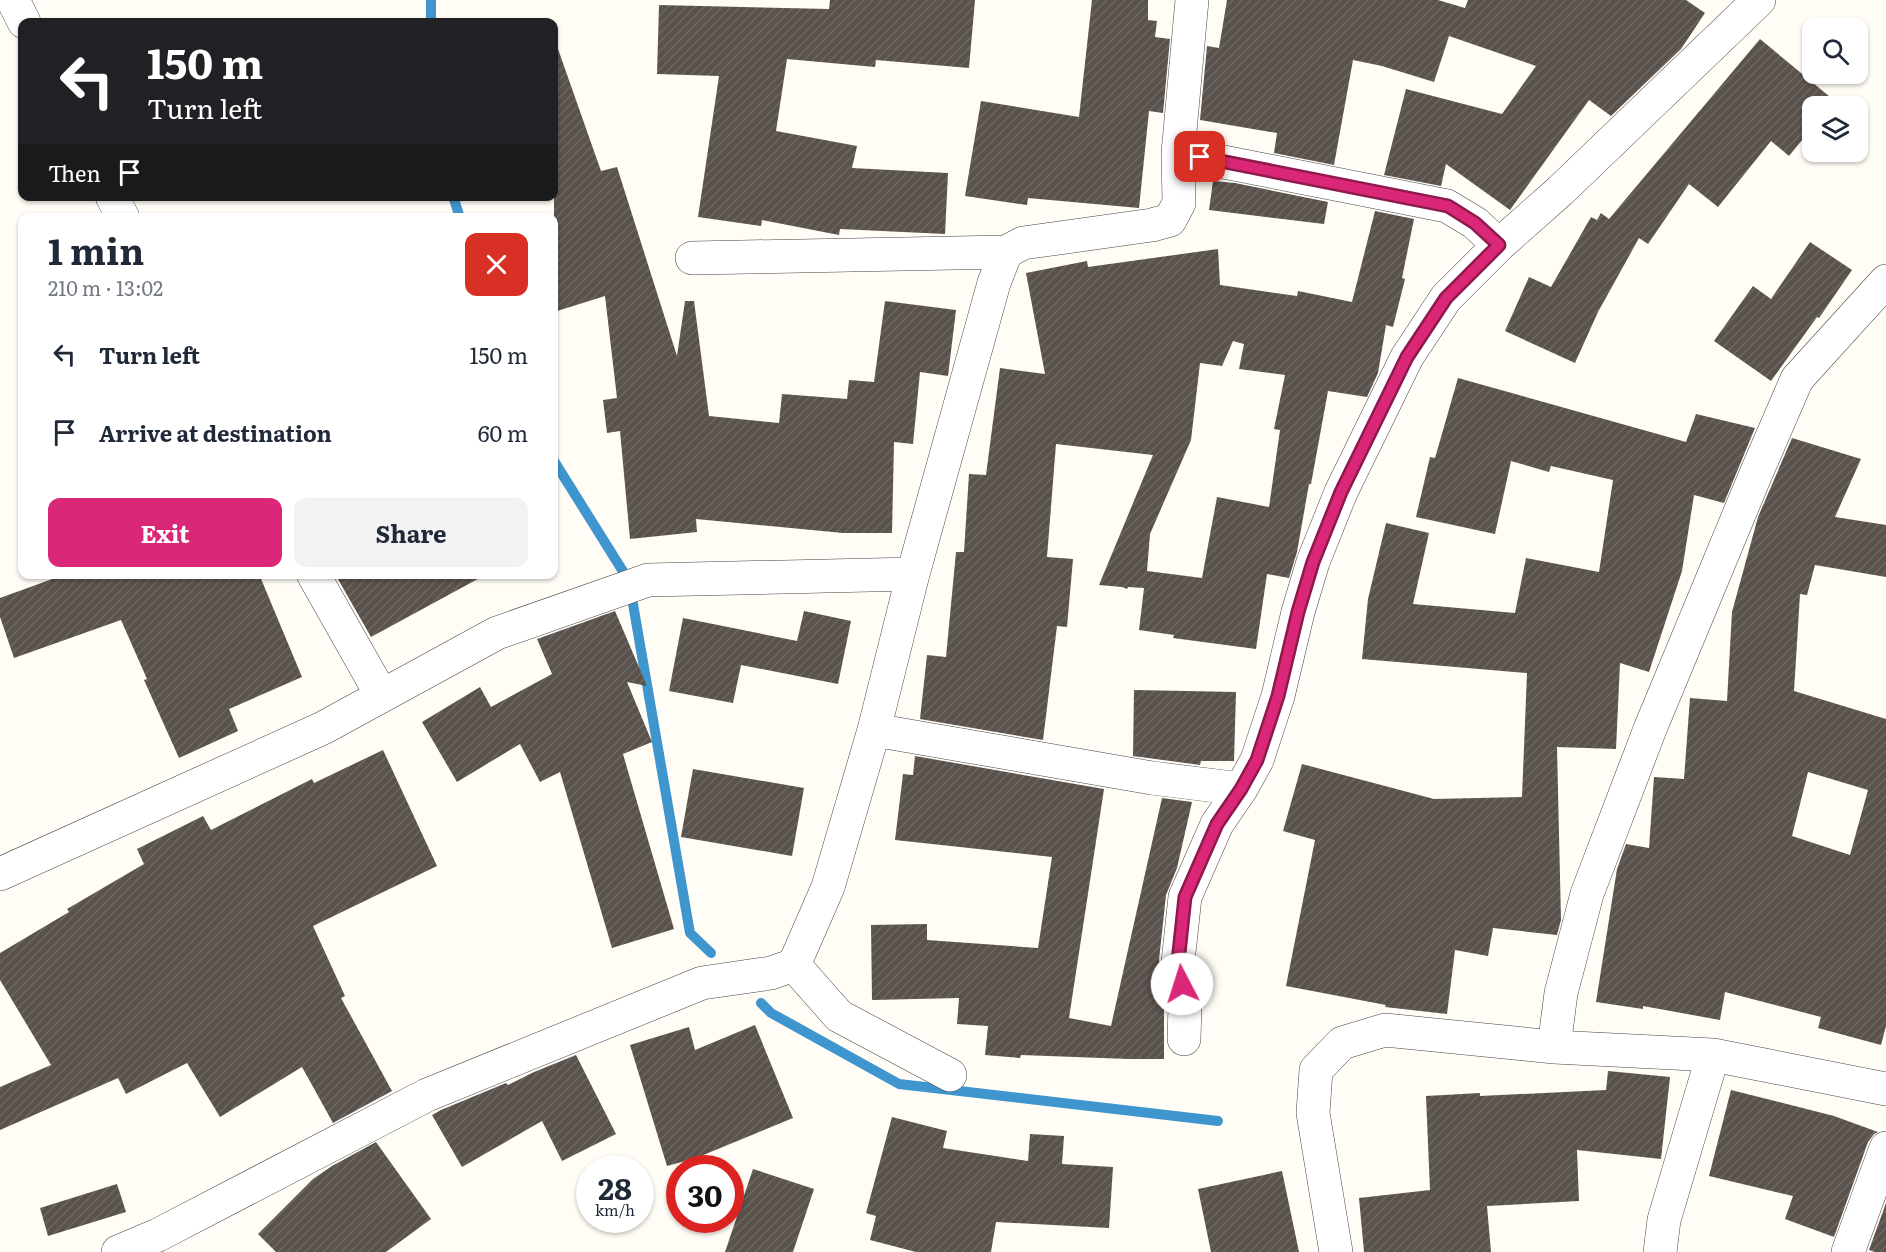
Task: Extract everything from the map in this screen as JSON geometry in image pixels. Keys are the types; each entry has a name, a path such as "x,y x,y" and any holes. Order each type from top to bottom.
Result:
{"street":[{"path":"13,0 22,18"},
{"path":"692,258 1006,252 1023,243 1152,225 1170,220 1179,203 1178,153 1192,0"},
{"path":"1184,1039 1185,1006 1178,962 1185,897 1217,824 1241,789 1257,760 1278,696 1298,612 1313,562 1341,492 1407,357 1446,298 1499,245 1560,191 1759,0"},
{"path":"1178,153 1448,206 1475,223 1499,245"},
{"path":"118,1252 170,1243 427,1095 702,983 771,973 795,965 828,887 874,730 913,574 994,283 1006,252"},
{"path":"1554,1047 1561,993 1587,894 1650,729 1797,379 1886,281"},
{"path":"0,874 323,728 496,633 648,580 913,574"},
{"path":"316,579 382,696"},
{"path":"874,730 1152,778 1241,789"},
{"path":"795,965 840,1016 950,1075"},
{"path":"1336,1252 1313,1113 1316,1070 1342,1043 1385,1030 1554,1047 1713,1055 1886,1089"},
{"path":"1660,1252 1664,1220 1713,1055"},
{"path":"1848,1252 1886,1148"}],"building":[{"path":"830,0 975,0 969,68 876,60 875,67 787,59 776,131 857,146 852,168 948,173 945,234 840,229 839,235 762,220 761,226 698,217 719,76 657,74 659,5 829,9"},
{"path":"1092,0 1148,0 1148,20 1157,21 1155,37 1170,39 1163,113 1149,111 1139,208 1028,198 1027,205 965,196 981,101 1079,117"},
{"path":"1227,0 1438,0 1465,8 1468,0 1686,0 1705,13 1681,49 1611,116 1589,100 1510,210 1446,164 1441,186 1384,175 1406,89 1502,114 1536,66 1449,36 1434,82 1382,66 1353,60 1334,165 1274,153 1277,133 1200,120 1207,46 1219,48"},
{"path":"1760,39 1802,74 1802,84 1814,84 1829,96 1802,96 1802,140 1789,156 1771,141 1718,207 1689,184 1648,244 1639,238 1598,312 1575,363 1505,331 1529,277 1551,287 1591,217 1597,220 1601,213 1609,219"},
{"path":"558,49 601,171 617,167 677,356 685,301 694,301 709,416 779,423 782,394 847,399 849,380 874,382 885,301 956,310 948,376 920,372 913,444 894,442 892,533 843,533 696,519 697,532 630,539 620,431 607,433 603,400 617,398 605,296 558,311 558,213 554,213 554,201 558,201"},
{"path":"1213,181 1235,183 1328,202 1324,224 1209,210"},
{"path":"1375,211 1414,219 1402,278 1405,279 1393,327 1386,325 1378,373 1367,397 1328,391 1297,552 1289,578 1267,574 1256,649 1173,638 1174,635 1139,630 1144,588 1128,587 1127,589 1099,585 1153,455 1056,444 1047,557 1073,559 1067,627 1057,626 1043,740 920,719 927,655 946,657 956,552 964,552 969,474 986,475 1000,368 1045,374 1026,273 1087,261 1088,267 1218,249 1220,285 1297,296 1298,291 1352,302","holes":["1233,341 1244,344 1239,369 1285,375 1274,429 1280,430 1269,507 1217,497 1202,578 1147,571 1150,534 1191,440 1200,363 1222,366"]},
{"path":"1810,242 1852,270 1771,381 1714,341 1753,286 1771,299"},
{"path":"1458,378 1686,442 1696,414 1755,428 1724,503 1694,495 1682,571 1649,672 1620,663 1616,749 1557,747 1561,920 1557,935 1493,928 1488,956 1455,950 1447,1014 1385,1007 1386,1005 1286,986 1315,840 1283,831 1302,764 1434,799 1522,797 1527,673 1362,659 1368,599 1386,523 1429,533 1413,604 1515,613 1526,558 1599,572 1613,480 1551,466 1549,472 1511,461 1495,534 1416,517 1430,457 1435,458"},
{"path":"1792,438 1861,459 1835,517 1886,525 1886,577 1815,565 1807,595 1800,594 1794,691 1886,719 1886,1026 1881,1045 1818,1028 1821,1017 1725,992 1720,1020 1643,1006 1643,1009 1596,1002 1617,869 1626,844 1649,848 1654,777 1684,779 1690,698 1727,701 1732,612 1758,517","holes":["1808,772 1868,790 1850,855 1792,836"]},
{"path":"52,579 261,579 302,677 229,709 238,731 179,758 144,680 147,679 121,620 14,658 0,617 0,598"},
{"path":"338,579 478,579 371,637"},
{"path":"615,611 647,686 627,682 652,742 623,754 674,929 612,948 560,772 540,782 520,744 457,782 422,722 480,687 491,707 552,674 537,639"},
{"path":"804,611 851,621 838,684 741,665 733,703 669,691 683,618 797,641"},
{"path":"1134,690 1236,692 1234,761 1201,761 1200,765 1133,756"},
{"path":"383,750 437,866 313,926 345,996 341,998 392,1091 333,1123 302,1067 220,1117 187,1063 126,1094 118,1078 0,1130 0,1087 51,1065 0,980 0,953 69,912 67,909 144,864 137,849 203,816 211,830 312,779 314,783"},
{"path":"915,756 1104,789 1069,1018 1111,1026 1162,798 1192,802 1177,868 1166,895 1159,960 1164,992 1164,1059 1021,1055 1020,1058 985,1055 988,1026 957,1024 959,998 872,1000 871,925 927,924 927,940 1038,948 1052,857 895,840 903,774 913,775"},
{"path":"693,769 804,788 792,856 681,837"},
{"path":"755,1025 793,1118 703,1155 666,1155 666,1163 630,1045 689,1027 695,1050"},
{"path":"576,1055 616,1134 562,1161 542,1121 462,1167 432,1115"},
{"path":"1608,1071 1670,1077 1661,1159 1577,1150 1579,1201 1487,1206 1491,1252 1364,1252 1359,1198 1430,1190 1426,1096 1606,1090"},
{"path":"1731,1090 1834,1116 1878,1132 1868,1142 1834,1237 1785,1219 1793,1196 1709,1176"},
{"path":"892,1117 947,1131 943,1148 1028,1161 1030,1134 1064,1136 1062,1164 1113,1167 1109,1228 996,1222 991,1252 916,1252 870,1240 876,1216 866,1213"},
{"path":"376,1142 431,1219 386,1252 276,1252 258,1234 313,1179"},
{"path":"753,1169 814,1189 793,1252 725,1252 731,1233 744,1233 744,1196"},
{"path":"1282,1171 1299,1252 1211,1252 1198,1189"},
{"path":"117,1184 126,1212 48,1236 40,1208"},
{"path":"1886,1203 1886,1252 1875,1252 1869,1250"}],"waterway":[{"path":"431,0 431,18"},
{"path":"455,201 458,213"},
{"path":"558,467 629,581 690,933 711,953"},
{"path":"761,1003 771,1013 899,1084 1218,1121"}],"route":[{"path":"1182,984 1178,962 1185,897 1217,824 1241,789 1257,760 1278,696 1298,612 1313,562 1341,492 1407,357 1446,298 1499,245 1475,223 1448,206 1200,157"}]}
